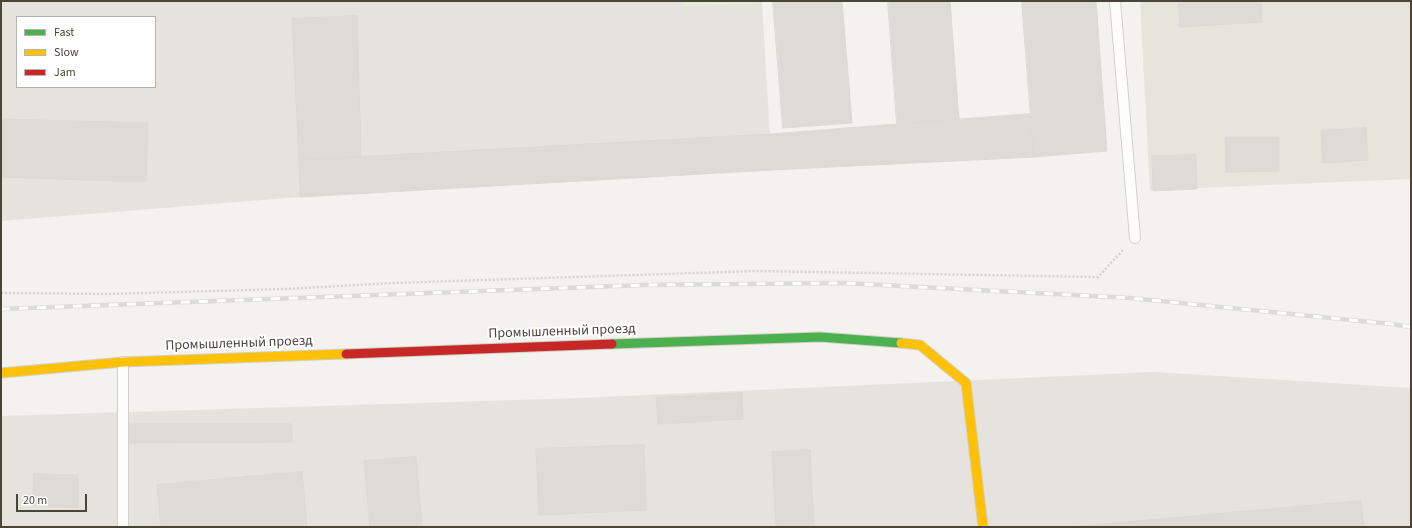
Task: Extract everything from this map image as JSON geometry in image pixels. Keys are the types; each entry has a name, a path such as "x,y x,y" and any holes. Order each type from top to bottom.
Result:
{"street":[{"name":"Промышленный проезд","path":"1,373 123,362 820,337 920,345 966,383 983,527"}],"lane":[{"path":"1115,1 1135,238"},
{"path":"123,362 123,527"}],"path":[{"path":"1,293 108,294 285,289 393,283 756,271 1098,277 1135,238"}],"shaded area":[{"path":"1,1 684,1 685,6 762,3 772,170 300,197 1,221"},
{"path":"1140,1 1411,1 1411,179 1150,190"},
{"path":"1154,372 1411,388 1411,527 1,527 1,416 580,398"}],"green space":[{"path":"684,1 762,1 762,3 684,6"}],"building":[{"path":"773,1 842,1 852,123 783,128"},
{"path":"888,1 950,1 959,120 897,124"},
{"path":"1022,1 1096,1 1107,151 1034,157"},
{"path":"1179,1 1261,1 1262,22 1180,27"},
{"path":"357,16 361,157 299,160 292,19"},
{"path":"1030,114 1034,157 772,170 300,197 299,160 771,134"},
{"path":"1,119 148,123 146,182 1,177"},
{"path":"1366,128 1368,160 1323,163 1321,131"},
{"path":"1226,137 1279,137 1279,171 1226,172"},
{"path":"1196,155 1197,189 1153,191 1152,156"},
{"path":"742,393 743,419 658,424 656,398"},
{"path":"126,424 292,424 292,442 126,443"},
{"path":"644,445 646,510 539,515 536,449"},
{"path":"810,450 814,527 776,527 772,452"},
{"path":"416,457 422,527 370,527 364,461"},
{"path":"302,472 307,527 161,527 157,485"},
{"path":"34,474 78,475 78,507 33,506"},
{"path":"1361,501 1364,527 1073,527"}],"railway":[{"path":"1,309 644,285 844,283 1130,298 1411,327"}],"traffic: fast":[{"path":"612,344 820,337 901,343"}],"traffic: slow":[{"path":"901,343 920,345 966,383 983,527"},
{"path":"1,373 123,362 346,354"}],"traffic: jam":[{"path":"346,354 612,344"}]}
